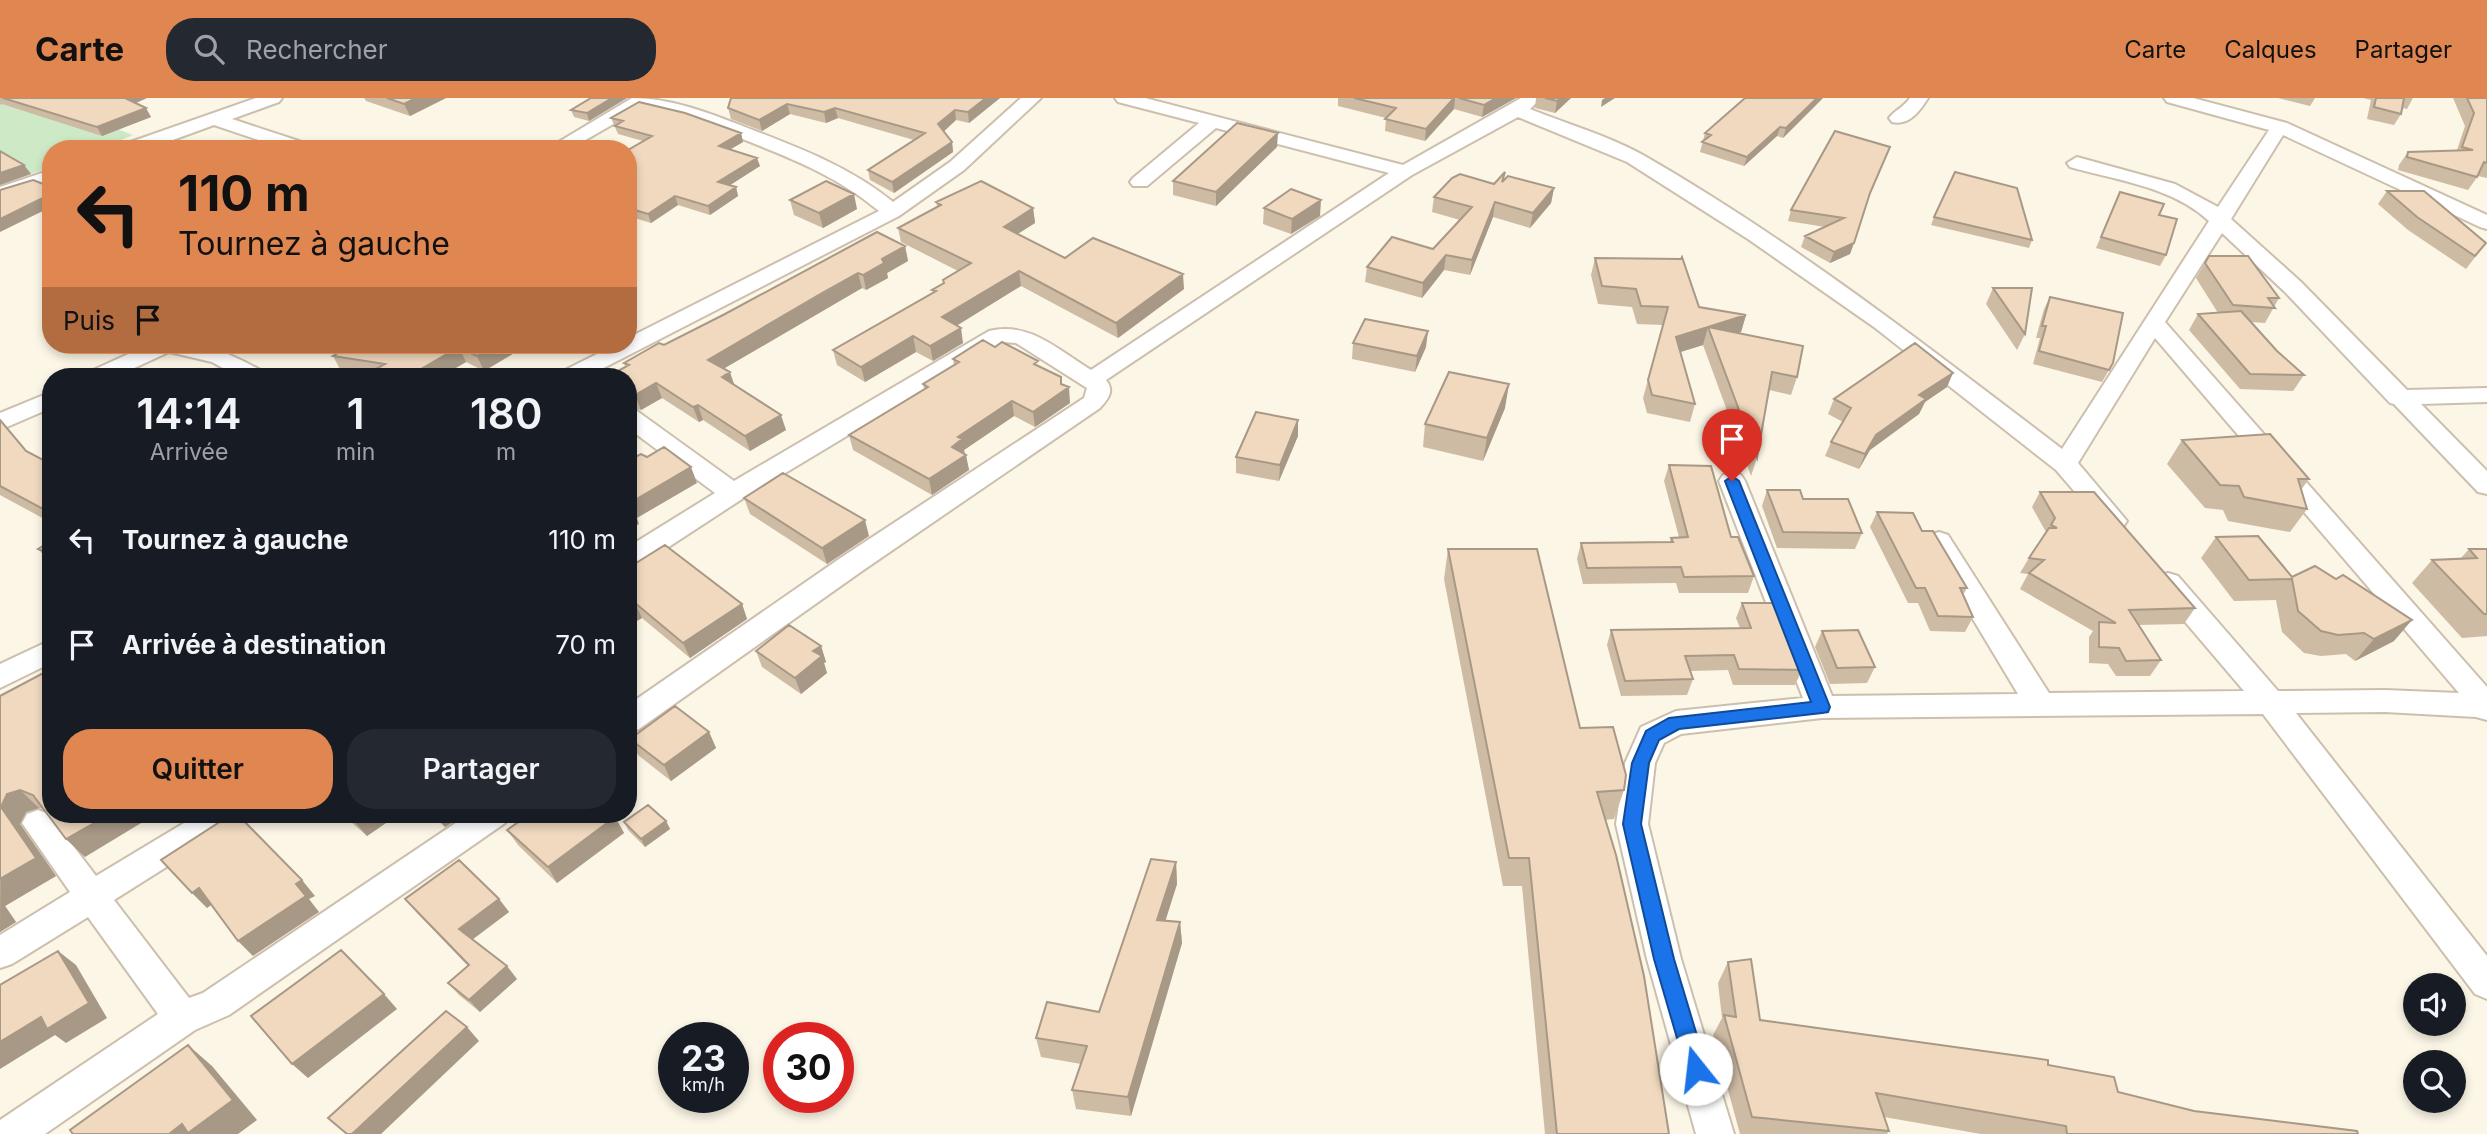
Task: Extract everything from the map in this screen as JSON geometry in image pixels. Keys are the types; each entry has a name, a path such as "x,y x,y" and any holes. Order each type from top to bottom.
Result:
{"street":[{"path":"156,140 273,98"},
{"path":"637,343 892,212 957,166 1032,98"},
{"path":"1124,98 1405,172"},
{"path":"1898,118 1912,109 1919,98"},
{"path":"2173,98 2280,127 2487,223"},
{"path":"572,140 641,100 691,114 797,151 868,189 892,212"},
{"path":"1090,380 1405,172 1527,101 1634,158 1744,228 1882,322 2065,464 2272,704 2487,983"},
{"path":"215,119 277,140"},
{"path":"1140,182 1213,121"},
{"path":"2065,464 2153,322 2180,288 2259,156 2280,127"},
{"path":"2077,163 2168,188 2205,206 2293,287 2398,398 2487,486"},
{"path":"0,194 42,179"},
{"path":"2153,322 2464,678 2486,707"},
{"path":"637,554 733,493 997,336 1012,334 1024,338 1099,386 1099,394 1092,403 852,564 637,715"},
{"path":"116,368 147,354"},
{"path":"206,354 220,357 240,368"},
{"path":"589,368 616,354"},
{"path":"2398,398 2487,395"},
{"path":"0,422 42,402"},
{"path":"637,423 733,493"},
{"path":"1732,481 1822,707"},
{"path":"1939,541 2042,706"},
{"path":"0,677 42,655"},
{"path":"1716,1134 1664,959 1632,824 1640,763 1652,735 1675,723 1822,707 2385,701 2486,707"},
{"path":"38,823 182,1018"},
{"path":"0,954 211,823"},
{"path":"18,1133 182,1018 216,1004 481,823"}],"green space":[{"path":"38,98 133,135 121,140 42,140 42,170 0,185 0,100"}],"building":[{"path":"3,98 125,98 146,108 97,127"},
{"path":"387,98 416,98 404,104"},
{"path":"591,98 612,98 587,113 571,110"},
{"path":"731,98 986,98 968,112 955,110 938,124 952,142 892,182 868,170 925,133 835,108 824,112 787,104 759,120 728,108"},
{"path":"1354,98 1454,98 1426,129 1385,119 1396,108"},
{"path":"1459,98 1496,98 1484,105"},
{"path":"1745,98 1817,98 1786,128 1780,127 1747,157 1702,142 1711,135 1705,133"},
{"path":"2376,98 2404,98 2401,114 2374,107"},
{"path":"2467,98 2487,98 2487,163 2484,162 2477,177 2407,157 2408,152 2473,150 2462,147 2474,113"},
{"path":"639,102 685,113 741,133 719,146 757,158 718,182 736,187 708,206 675,196 648,214 637,211 637,145 652,136 615,126 623,121 611,118"},
{"path":"1237,123 1278,133 1216,192 1173,181"},
{"path":"1835,131 1890,147 1870,193 1854,243 1834,252 1805,236 1844,218 1791,210"},
{"path":"0,151 24,165 0,173"},
{"path":"1505,172 1502,182 1508,176 1554,188 1533,213 1495,202 1472,260 1446,255 1423,283 1367,267 1392,237 1433,249 1472,207 1434,197 1452,178 1460,174 1494,184"},
{"path":"1955,172 2017,188 2032,240 1934,217"},
{"path":"33,180 42,184 42,198 0,219 0,190"},
{"path":"826,181 854,194 819,213 790,200"},
{"path":"981,181 1033,208 1004,227 1065,258 1093,238 1183,274 1116,323 1019,271 942,317 961,328 930,346 913,336 861,367 833,350 936,291 932,290 944,283 943,280 971,263 898,228 941,205 936,202"},
{"path":"1291,189 1321,200 1292,219 1264,208"},
{"path":"2387,191 2424,191 2486,243 2475,256 2417,217"},
{"path":"2120,192 2164,204 2159,215 2177,219 2166,255 2101,237"},
{"path":"877,232 905,246 882,259 884,263 863,275 858,273 708,360 730,372 722,377 781,415 745,436 698,405 693,407 656,383 637,394 637,368 624,368 629,365 624,363 659,343 664,345"},
{"path":"2209,256 2248,256 2279,298 2268,298 2275,308 2233,305 2205,263"},
{"path":"1682,257 1699,307 1746,315 1676,337 1695,404 1652,395 1648,380 1668,307 1641,306 1636,289 1602,286 1595,258"},
{"path":"1993,288 2032,288 2025,334"},
{"path":"2050,297 2123,313 2113,363 2109,370 2039,351"},
{"path":"2241,311 2277,351 2304,375 2250,374 2198,314"},
{"path":"1365,319 1428,331 1417,356 1353,343"},
{"path":"1708,327 1803,346 1797,377 1772,372 1757,458"},
{"path":"983,340 995,347 1002,342 1038,361 1034,364 1061,377 1061,384 1069,387 1033,412 1012,401 958,437 962,439 952,447 966,455 929,479 849,435 928,387 923,384 959,362 953,359"},
{"path":"1915,343 1953,373 1919,395 1926,399 1876,435 1865,454 1831,442 1851,408 1834,399"},
{"path":"447,354 423,368 378,368 385,364 333,356"},
{"path":"1449,372 1509,384 1487,438 1425,424"},
{"path":"1256,412 1298,420 1280,465 1236,457"},
{"path":"0,420 26,451 42,459 42,508 0,486"},
{"path":"2270,434 2309,479 2298,479 2307,509 2244,497 2239,486 2220,485 2182,440"},
{"path":"664,447 691,467 637,499 637,456 641,454 647,457"},
{"path":"1669,465 1711,466 1731,537 1738,537 1754,576 1684,577 1681,567 1587,568 1581,543 1673,542 1671,538 1688,537"},
{"path":"783,473 865,520 822,548 744,498"},
{"path":"1767,490 1800,490 1803,499 1848,499 1862,533 1783,532"},
{"path":"2040,492 2094,492 2195,608 2129,610 2161,660 2126,661 2119,648 2099,647 2099,622 2116,623 2029,573 2044,560 2029,558 2049,528 2057,528 2051,525 2055,518"},
{"path":"1877,512 1913,513 1922,531 1933,531 1967,588 1960,588 1973,617 1938,616 1925,588 1916,588"},
{"path":"2258,536 2292,577 2315,566 2336,579 2343,575 2412,620 2374,639 2364,633 2338,635 2321,631 2298,611 2292,579 2249,580 2216,537"},
{"path":"665,545 742,604 683,643 637,605 637,562"},
{"path":"1448,549 1537,549 1580,728 1613,727 1626,775 1624,790 1597,792 1616,855 1644,976 1669,1134 1557,1134 1529,858 1509,858"},
{"path":"2469,549 2487,549 2487,614 2484,614 2432,560 2477,558"},
{"path":"1742,603 1775,603 1802,670 1739,669 1734,655 1685,656 1693,679 1625,681 1611,630 1751,628"},
{"path":"789,625 821,646 813,651 822,656 795,678 756,651"},
{"path":"1858,630 1875,667 1837,668 1822,631"},
{"path":"42,674 42,807 33,795 20,790 7,794 1,807 36,858 0,879 0,696"},
{"path":"675,706 709,732 664,765 637,744 637,734"},
{"path":"648,805 666,821 641,839 625,823 637,823 637,813"},
{"path":"54,823 94,823 66,839"},
{"path":"218,823 246,823 302,880 296,884 306,896 238,941 199,888 192,893 161,860"},
{"path":"517,823 607,823 548,867 507,830"},
{"path":"1151,859 1176,862 1157,920 1180,922 1128,1097 1072,1090 1087,1046 1036,1038 1047,1002 1099,1012"},
{"path":"459,860 499,899 459,929 507,966 469,1000 448,983 469,965 405,899"},
{"path":"341,950 384,994 292,1064 251,1016"},
{"path":"58,951 89,1003 47,1029 41,1017 0,1042 0,985"},
{"path":"1751,959 1760,1020 2048,1060 2048,1065 2114,1077 2118,1092 2194,1111 2357,1131 2358,1134 2067,1134 2066,1126 1876,1093 1889,1131 1752,1117 1724,1015 1736,1017 1728,962"},
{"path":"446,1011 467,1027 352,1134 347,1134 328,1118"},
{"path":"188,1045 233,1100 188,1133 182,1124 169,1134 73,1134 70,1130"}],"route":[{"path":"1696,1069 1664,959 1632,824 1640,763 1652,735 1675,723 1822,707 1732,481"}]}
